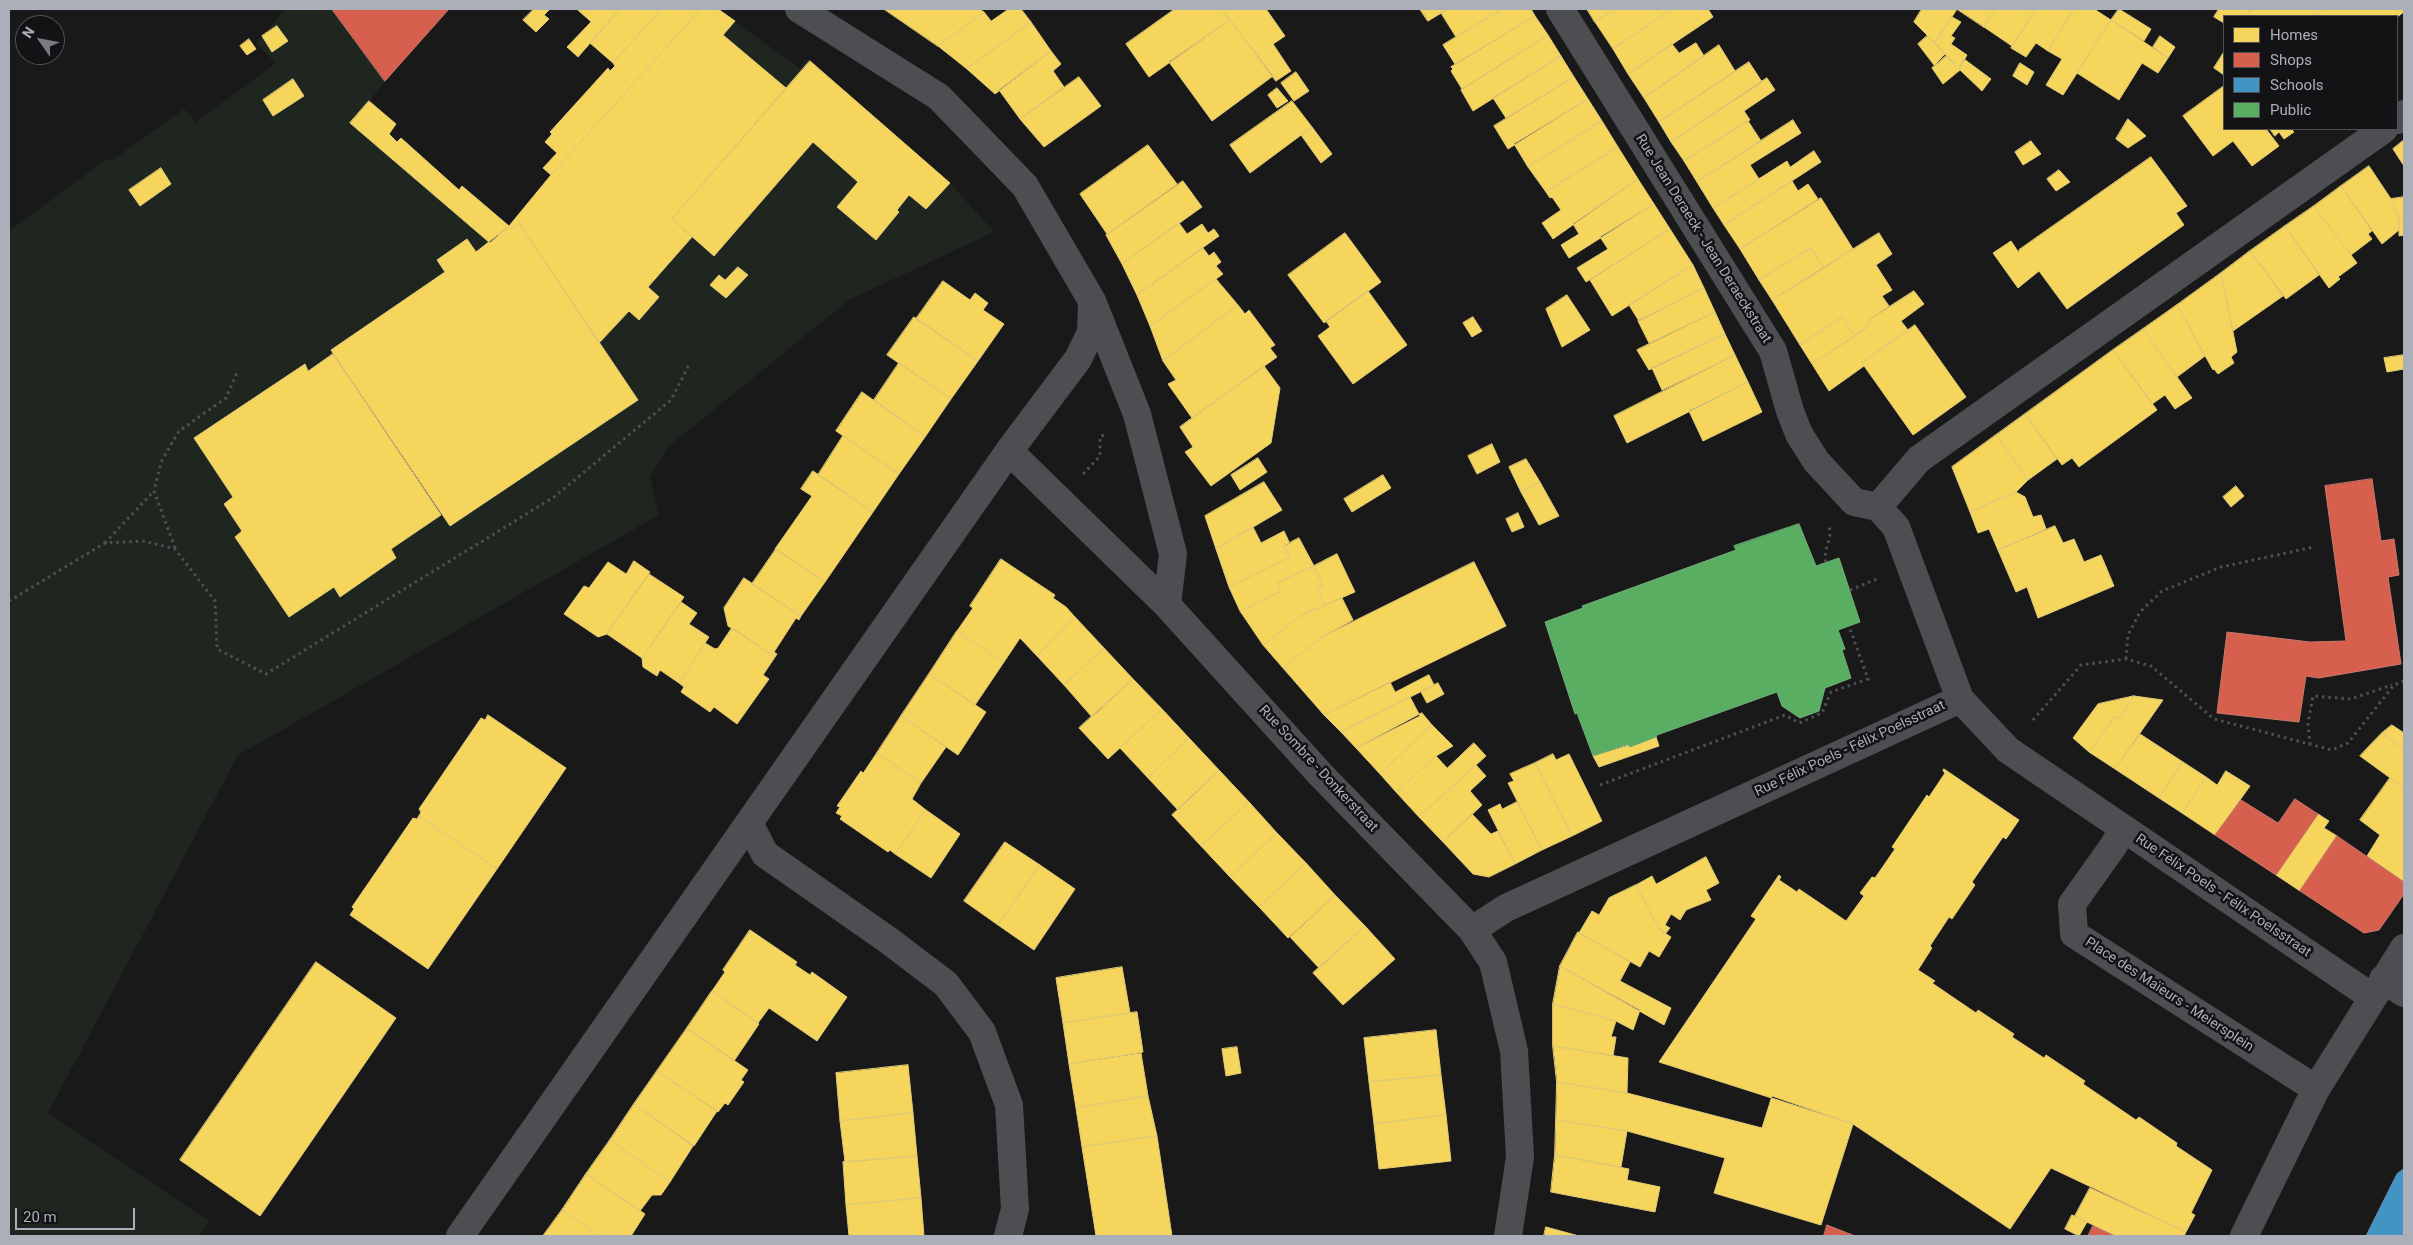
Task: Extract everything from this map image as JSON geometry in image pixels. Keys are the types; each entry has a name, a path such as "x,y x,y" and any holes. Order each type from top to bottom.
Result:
{"street":[{"path":"799,9 939,96 1026,186 1092,301 1137,414 1173,554 1167,605"},
{"name":"Rue Jean Deraeck - Jean Deraeckstraat","path":"1560,9 1773,350 1790,411 1799,434 1816,461 1854,502 1878,507"},
{"path":"1960,699 1896,527 1878,507 1919,459 2383,130"},
{"path":"460,1236 1009,451 1078,359 1091,332 1092,301"},
{"name":"Rue Sombre - Donkerstraat","path":"1009,451 1167,605 1321,775 1472,930 1493,962 1514,1051 1520,1157 1508,1236"},
{"name":"Rue Félix Poels - Félix Poelsstraat","path":"1472,930 1506,908 1960,699 2008,750 2123,828 2387,990"},
{"path":"749,823 764,854 888,940 946,984 982,1032 1008,1105 1015,1209 1008,1236"},
{"name":"Place des Maïeurs - Meiersplein","path":"2123,828 2114,845 2072,904 2074,934 2316,1089"},
{"path":"2244,1236 2316,1089 2387,990 2404,948"}],"path":[{"path":"154,491 175,549 215,601 217,649 266,674 554,497 671,400 689,365"},
{"path":"9,601 105,543 154,491 161,462 179,432 226,398 237,373"},
{"path":"1080,476 1100,456 1100,437 1115,428"},
{"path":"1826,562 1824,557 1831,533"},
{"path":"105,543 143,541 175,549"},
{"path":"2126,659 2128,635 2140,612 2162,591 2221,567 2314,547"},
{"path":"1850,590 1880,578"},
{"path":"1600,785 1785,716 1799,723 1822,713 1831,692 1868,679 1849,626"},
{"path":"2033,720 2081,665 2126,659 2151,666 2214,719 2332,750 2348,743 2394,685"},
{"path":"2310,745 2308,723 2313,696 2351,699 2404,681"}],"shaded area":[{"path":"286,9 332,9 385,82 351,123 490,243 509,226 551,175 701,9 718,9 799,68 808,59 950,183 994,232 849,300 668,447 650,477 659,515 238,755 48,1113 209,1221 199,1236 9,1236 9,231 107,159 111,161 184,109 196,122 276,63 256,43"}],"building: Homes":[{"path":"534,9 550,9 544,15 549,19 536,32 523,20"},
{"path":"577,9 620,9 578,57 567,47 591,22"},
{"path":"620,9 662,9 613,63 590,43"},
{"path":"662,9 701,9 551,175 543,168 557,153 545,142 552,134 550,132 608,68 610,71 615,66 613,63"},
{"path":"701,9 718,9 735,21 723,35 786,88 672,219 692,237 648,287 659,297 639,320 629,311 599,343 519,223 512,229 509,226 551,175"},
{"path":"884,9 979,9 984,12 938,46"},
{"path":"1009,9 1021,9 1031,22 967,69 938,46 984,12 991,21"},
{"path":"1175,9 1222,9 1230,20 1149,77 1126,44"},
{"path":"1222,9 1266,9 1285,36 1273,44 1291,71 1276,81"},
{"path":"1420,9 1448,9 1428,21"},
{"path":"1448,9 1502,9 1456,37 1441,13"},
{"path":"1502,9 1531,9 1535,16 1455,64 1443,45"},
{"path":"1587,9 1615,9 1595,22"},
{"path":"1615,9 1672,9 1613,49 1595,22"},
{"path":"1672,9 1708,9 1713,17 1628,74 1613,49"},
{"path":"1922,9 1957,9 1935,43 1914,22"},
{"path":"1957,9 1996,9 1984,27"},
{"path":"1996,9 2036,9 2012,46 1984,27"},
{"path":"2036,9 2074,9 2048,51 2036,43 2026,57 2011,48"},
{"path":"2074,9 2094,9 2111,20 2063,95 2046,85 2062,59 2048,51"},
{"path":"2119,9 2151,29 2144,41 2111,20"},
{"path":"2219,9 2251,9 2248,15 2223,15 2223,22 2214,17"},
{"path":"2251,9 2322,9 2313,15 2248,15"},
{"path":"2322,9 2404,9 2404,12 2398,16 2313,15"},
{"path":"1535,16 1548,35 1462,89 1451,71 1453,69 1451,67"},
{"path":"1952,17 1961,22 1951,36 1955,38 1951,44 1967,55 1959,69 1935,43"},
{"path":"1230,20 1273,76 1212,121 1169,62"},
{"path":"2111,20 2168,58 2158,73 2142,63 2119,100 2077,73"},
{"path":"1031,22 1051,51 995,94 967,69"},
{"path":"277,26 288,41 272,52 262,36"},
{"path":"1548,35 1561,56 1473,111 1461,90"},
{"path":"1927,36 1945,54 1934,65 1918,44"},
{"path":"2160,36 2175,47 2168,58 2153,47"},
{"path":"249,39 256,49 247,55 240,46"},
{"path":"1696,43 1704,56 1644,98 1628,74 1672,44 1679,53"},
{"path":"1719,45 1735,71 1659,122 1644,98"},
{"path":"1051,51 1061,64 1053,71 1064,87 1020,119 999,90"},
{"path":"2223,54 2223,74 2214,68"},
{"path":"1561,56 1574,77 1506,118 1493,98"},
{"path":"1946,56 1960,70 1943,84 1932,68"},
{"path":"1964,59 1991,79 1982,91 1959,69"},
{"path":"810,61 950,183 926,209 909,195 897,210 899,212 876,240 837,207 858,182 813,142 714,256 672,219"},
{"path":"1749,62 1762,82 1671,142 1659,122"},
{"path":"2020,63 2034,72 2027,85 2013,76"},
{"path":"1296,72 1309,91 1294,101 1281,83"},
{"path":"1079,77 1101,106 1044,147 1020,119"},
{"path":"1574,77 1588,99 1508,149 1494,126"},
{"path":"1767,78 1775,90 1744,111 1750,120 1684,161 1671,142"},
{"path":"293,79 304,96 273,116 263,100"},
{"path":"2223,87 2223,130 2267,130 2279,146 2252,166 2233,141 2213,156 2183,116"},
{"path":"1277,88 1288,101 1277,108 1268,95"},
{"path":"1588,99 1602,121 1528,167 1514,144"},
{"path":"369,101 396,124 389,134 397,142 401,138 459,190 462,186 509,226 490,243 350,123"},
{"path":"1292,101 1312,127 1250,173 1230,145"},
{"path":"2128,119 2146,136 2128,148 2116,139"},
{"path":"1793,120 1801,133 1750,165 1759,179 1713,208 1697,182"},
{"path":"1602,121 1618,147 1546,192 1528,167"},
{"path":"1748,121 1761,141 1697,182 1684,161"},
{"path":"1312,127 1332,154 1321,163 1301,135"},
{"path":"2271,130 2292,130 2294,132 2284,139 2279,132 2275,136"},
{"path":"2404,140 2404,166 2393,149"},
{"path":"2031,141 2041,154 2023,165 2015,152"},
{"path":"1148,145 1177,184 1107,234 1080,194"},
{"path":"1618,147 1638,179 1553,239 1542,223 1561,210 1546,192"},
{"path":"1814,151 1821,162 1724,225 1713,208 1787,161 1790,167"},
{"path":"2151,157 2187,206 2176,213 2184,225 2067,309 2039,271 2018,288 1993,253 2011,241 2019,253 2019,250"},
{"path":"2369,166 2391,199 2399,217 2399,230 2382,244 2341,186"},
{"path":"161,168 171,184 140,206 129,190"},
{"path":"2059,170 2070,182 2056,191 2047,179"},
{"path":"1638,179 1654,204 1569,258 1561,245 1579,234 1573,224"},
{"path":"1183,181 1202,207 1122,264 1106,235"},
{"path":"1792,181 1798,191 1808,184 1818,199 1740,249 1724,225"},
{"path":"2341,186 2372,231 2368,234 2372,239 2351,255 2314,206"},
{"path":"2404,197 2404,216 2399,217 2391,199"},
{"path":"1821,198 1853,249 1824,268 1811,248 1759,280 1740,249"},
{"path":"1654,204 1670,229 1586,282 1577,268 1608,249 1600,237"},
{"path":"2314,206 2357,263 2338,277 2340,279 2329,288 2285,226"},
{"path":"2404,216 2404,235 2399,236 2399,217"},
{"path":"519,223 638,400 450,526 331,350 445,272 437,260 467,239 476,252 509,226 512,229"},
{"path":"1179,223 1187,234 1202,224 1208,233 1214,229 1219,236 1137,295 1122,264"},
{"path":"2285,226 2319,275 2286,299 2250,251"},
{"path":"1670,229 1693,265 1612,316 1590,280"},
{"path":"1345,233 1381,282 1324,323 1288,275"},
{"path":"1879,233 1892,254 1876,265 1892,290 1882,296 1889,306 1869,320 1871,323 1867,325 1868,327 1855,336 1842,317 1800,345 1772,300"},
{"path":"1203,248 1209,256 1214,252 1221,262 1216,266 1223,274 1150,326 1137,295"},
{"path":"1811,248 1824,268 1772,300 1759,280"},
{"path":"2250,251 2283,296 2233,331 2221,273"},
{"path":"1693,265 1704,288 1639,321 1629,305"},
{"path":"738,267 748,275 726,298 710,285 719,275 725,280"},
{"path":"2221,273 2237,352 2231,357 2234,363 2218,374 2213,370 2177,305"},
{"path":"1216,279 1238,305 1163,361 1150,326"},
{"path":"943,281 970,300 975,293 988,303 983,310 1004,324 978,361 916,319"},
{"path":"1704,288 1715,312 1649,343 1638,321"},
{"path":"1368,291 1407,345 1353,384 1318,336 1330,327 1326,321"},
{"path":"1914,291 1924,304 1901,321 1908,330 1862,363 1864,366 1829,391 1812,364 1868,327 1867,325 1871,323 1869,320"},
{"path":"1567,295 1590,330 1562,347 1546,309"},
{"path":"1238,305 1245,314 1249,310 1275,345 1270,348 1277,357 1192,418 1168,384 1176,380 1163,361"},
{"path":"2177,305 2205,356 2177,377 2143,329"},
{"path":"1715,312 1725,334 1649,370 1637,350"},
{"path":"914,317 978,361 951,399 887,355"},
{"path":"1473,317 1482,331 1472,337 1463,323"},
{"path":"1842,317 1855,336 1812,364 1800,345"},
{"path":"1915,325 1966,397 1913,435 1862,363"},
{"path":"2143,329 2192,398 2175,409 2165,395 2152,404 2113,350"},
{"path":"1725,334 1735,355 1662,390 1652,368"},
{"path":"2113,350 2157,410 2079,467 2072,458 2062,465 2025,414"},
{"path":"333,354 441,515 391,549 396,558 340,597 334,587 289,617 235,537 242,531 224,504 233,497 194,438 305,364 308,371"},
{"path":"1735,355 1748,382 1627,443 1614,416"},
{"path":"2404,355 2404,369 2387,372 2384,358"},
{"path":"899,363 951,399 925,437 874,400"},
{"path":"1264,366 1280,388 1271,443 1211,486 1185,452 1193,447 1180,427"},
{"path":"1748,382 1762,412 1703,441 1689,411"},
{"path":"862,392 925,437 899,474 836,431"},
{"path":"2025,414 2057,459 2028,480 1996,435"},
{"path":"1996,435 2028,480 2016,492 1970,512 1952,467"},
{"path":"843,436 899,474 873,512 818,475"},
{"path":"1492,444 1500,462 1477,474 1468,456"},
{"path":"1258,458 1267,472 1240,490 1231,475"},
{"path":"1526,459 1540,482 1521,492 1509,467"},
{"path":"813,471 873,512 825,582 775,549 812,496 801,489"},
{"path":"1383,475 1391,488 1352,512 1344,499"},
{"path":"1264,482 1282,510 1216,549 1205,516"},
{"path":"1540,482 1559,516 1539,525 1521,492"},
{"path":"2236,486 2244,496 2231,507 2223,497"},
{"path":"2016,492 2025,497 2033,517 2041,515 2046,529 1998,550 1989,529 1978,533 1970,512"},
{"path":"1518,513 1524,527 1512,532 1506,519"},
{"path":"2055,526 2063,543 2074,539 2084,562 2101,555 2114,586 2038,618 2027,587 2016,592 1998,550"},
{"path":"1253,527 1261,543 1284,531 1290,544 1284,546 1290,557 1229,587 1216,549"},
{"path":"1299,538 1314,566 1277,583 1281,591 1240,611 1229,587 1290,557 1284,546"},
{"path":"776,549 825,582 801,616 752,584"},
{"path":"1337,554 1355,592 1325,605 1317,588 1323,585 1314,566"},
{"path":"1001,559 1055,595 1053,598 1066,607 1075,617 1037,656 1020,638 1004,662 957,631 973,608 970,606"},
{"path":"634,561 650,572 607,634 598,637 564,614 584,586 589,588 608,562 626,574"},
{"path":"1474,562 1506,626 1324,715 1283,668 1320,638"},
{"path":"1314,566 1323,585 1317,588 1325,605 1302,615 1263,645 1240,611 1281,591 1277,583"},
{"path":"649,574 684,597 642,658 607,634"},
{"path":"744,578 801,616 799,620 796,618 774,652 777,654 775,657 728,626 724,608"},
{"path":"1342,598 1353,620 1320,638 1283,668 1263,645 1302,615"},
{"path":"681,602 697,613 689,624 709,637 679,683 660,670 657,676 643,667 642,658"},
{"path":"1075,617 1104,648 1064,685 1037,656"},
{"path":"732,628 775,657 763,675 769,679 737,724 714,707 710,712 681,692 684,687 679,683 705,643 715,649 718,648"},
{"path":"957,631 1004,662 975,705 929,674"},
{"path":"1104,648 1133,679 1092,717 1064,685"},
{"path":"929,674 986,712 958,755 901,716"},
{"path":"1429,675 1434,685 1341,732 1324,715 1390,682 1395,692"},
{"path":"1133,679 1162,709 1108,759 1079,728"},
{"path":"1438,683 1444,694 1427,703 1421,692"},
{"path":"2134,696 2163,700 2115,769 2089,752 2115,716 2119,718"},
{"path":"2134,696 2119,718 2115,716 2089,752 2073,738 2098,704"},
{"path":"1410,697 1420,716 1356,748 1341,732"},
{"path":"1162,709 1189,738 1148,778 1120,748"},
{"path":"1422,713 1432,725 1380,774 1356,748"},
{"path":"488,715 566,768 497,869 419,816 421,812 419,809 481,718 485,720"},
{"path":"901,716 946,747 921,783 877,753"},
{"path":"1432,725 1453,746 1436,756 1396,792 1380,774"},
{"path":"2392,725 2404,733 2404,750 2382,733"},
{"path":"2382,733 2404,750 2404,788 2360,756"},
{"path":"2140,734 2183,762 2159,798 2115,769"},
{"path":"1656,737 1659,746 1599,767 1593,756"},
{"path":"1189,738 1219,770 1178,810 1148,778"},
{"path":"1474,743 1486,756 1419,817 1396,792 1436,756 1447,768"},
{"path":"877,753 921,783 912,799 926,810 895,854 890,850 888,852 840,819 842,816 836,813 840,807 837,806 861,771 863,773"},
{"path":"1553,754 1556,760 1569,754 1602,821 1572,836 1535,763"},
{"path":"2183,762 2206,777 2182,813 2159,798"},
{"path":"1535,763 1572,836 1542,850 1508,783 1514,781 1510,774"},
{"path":"1476,765 1486,776 1470,791 1482,805 1443,842 1419,817"},
{"path":"1944,769 2019,820 2006,839 2003,837 1972,882 1975,885 1952,919 1949,917 1930,946 1932,948 1918,970 1935,981 1932,983 1976,1013 1978,1010 2014,1034 2012,1037 2044,1058 2046,1055 2085,1081 2083,1084 2136,1120 2139,1117 2177,1143 2176,1146 2212,1170 2191,1213 2195,1215 2186,1232 2051,1168 2010,1229 1853,1124 1659,1062 1756,919 1751,916 1779,875 1781,877 1779,880 1797,892 1799,889 1846,921 1864,896 1860,893 1872,877 1875,878 1895,849 1892,847 1927,795 1929,797 1945,773"},
{"path":"1219,770 1249,802 1201,846 1172,815"},
{"path":"2226,771 2250,786 2215,835 2182,813 2206,777 2217,785"},
{"path":"2390,778 2404,788 2404,882 2367,856 2380,835 2360,820"},
{"path":"1249,802 1277,833 1230,877 1201,846"},
{"path":"1517,802 1542,850 1515,864 1488,810 1500,804 1502,809"},
{"path":"926,810 960,834 931,878 895,854"},
{"path":"1472,814 1491,834 1498,831 1515,864 1489,877 1473,874 1443,842"},
{"path":"2318,814 2329,821 2324,828 2337,836 2300,891 2276,875"},
{"path":"419,816 497,869 428,969 350,915 354,909 352,907 413,818 417,819"},
{"path":"1277,833 1306,863 1259,907 1230,877"},
{"path":"1005,842 1040,865 998,925 964,901"},
{"path":"1706,857 1719,883 1706,890 1711,900 1686,910 1680,920 1671,914 1665,925 1670,928 1666,933 1660,930 1636,885 1652,876 1656,884"},
{"path":"1306,863 1335,895 1288,938 1259,907"},
{"path":"1040,865 1075,889 1034,950 998,925"},
{"path":"1636,885 1660,930 1671,937 1659,957 1649,951 1640,967 1579,933 1592,911 1599,915 1609,898"},
{"path":"1335,895 1365,926 1319,968 1290,937"},
{"path":"1365,926 1395,959 1343,1005 1313,973"},
{"path":"750,930 797,962 795,965 810,975 812,972 847,997 817,1041 769,1008 758,1023 712,991 725,972 723,970"},
{"path":"1578,932 1630,962 1620,981 1671,1008 1664,1025 1560,966"},
{"path":"316,962 396,1018 260,1216 180,1160"},
{"path":"1560,966 1640,1010 1633,1030 1616,1021 1553,1004"},
{"path":"1122,967 1130,1013 1063,1023 1056,978"},
{"path":"712,991 759,1024 734,1061 687,1028"},
{"path":"1553,1004 1616,1021 1611,1037 1616,1037 1613,1056 1553,1046"},
{"path":"1137,1012 1143,1052 1069,1064 1063,1023"},
{"path":"687,1028 748,1070 741,1080 744,1082 728,1105 725,1103 718,1112 657,1071"},
{"path":"1436,1030 1441,1075 1369,1082 1364,1038"},
{"path":"1553,1046 1628,1058 1627,1093 1557,1082"},
{"path":"1237,1047 1241,1073 1226,1076 1222,1049"},
{"path":"1141,1053 1148,1096 1076,1108 1069,1064"},
{"path":"908,1065 913,1113 840,1121 836,1073"},
{"path":"657,1071 717,1111 694,1146 634,1104"},
{"path":"1441,1075 1446,1115 1374,1124 1369,1082"},
{"path":"1557,1082 1627,1093 1762,1128 1772,1096 1853,1124 1821,1225 1714,1193 1725,1158 1627,1131 1556,1120"},
{"path":"1148,1096 1157,1136 1082,1147 1076,1108"},
{"path":"634,1104 693,1146 670,1182 610,1140"},
{"path":"913,1113 917,1156 845,1162 840,1121"},
{"path":"1446,1115 1451,1161 1379,1169 1374,1124"},
{"path":"1556,1120 1627,1131 1621,1167 1555,1155"},
{"path":"1157,1136 1172,1236 1096,1236 1082,1147"},
{"path":"610,1140 670,1182 661,1195 652,1195 640,1211 586,1174"},
{"path":"1555,1155 1629,1169 1627,1180 1660,1187 1655,1212 1551,1192"},
{"path":"917,1156 921,1198 846,1205 843,1162"},
{"path":"586,1174 645,1214 631,1236 600,1236 562,1210"},
{"path":"2090,1188 2186,1232 2184,1236 2115,1236 2075,1216"},
{"path":"921,1198 924,1236 849,1236 846,1205"},
{"path":"562,1210 600,1236 543,1236"},
{"path":"2072,1215 2087,1222 2079,1236 2065,1229"},
{"path":"1546,1227 1579,1236 1544,1236"}],"building: Shops":[{"path":"332,9 449,9 385,81"},
{"path":"2372,479 2381,541 2394,539 2399,575 2388,577 2401,664 2319,678 2306,676 2299,722 2217,713 2227,632 2310,642 2346,641 2325,486"},
{"path":"2295,799 2318,814 2276,875 2215,835 2241,800 2278,823"},
{"path":"2337,836 2404,882 2404,894 2379,930 2364,933 2300,891"},
{"path":"1827,1225 1855,1236 1824,1236"},
{"path":"2093,1226 2115,1236 2088,1236"}],"building: Schools":[{"path":"2404,1169 2404,1236 2366,1236 2397,1174"}],"building: Public":[{"path":"1799,524 1816,566 1839,558 1860,622 1838,630 1845,649 1842,650 1851,678 1825,688 1819,711 1800,718 1782,706 1777,692 1657,735 1630,747 1628,744 1593,756 1577,713 1575,714 1545,622 1583,608 1582,606 1736,550 1734,546"}]}
